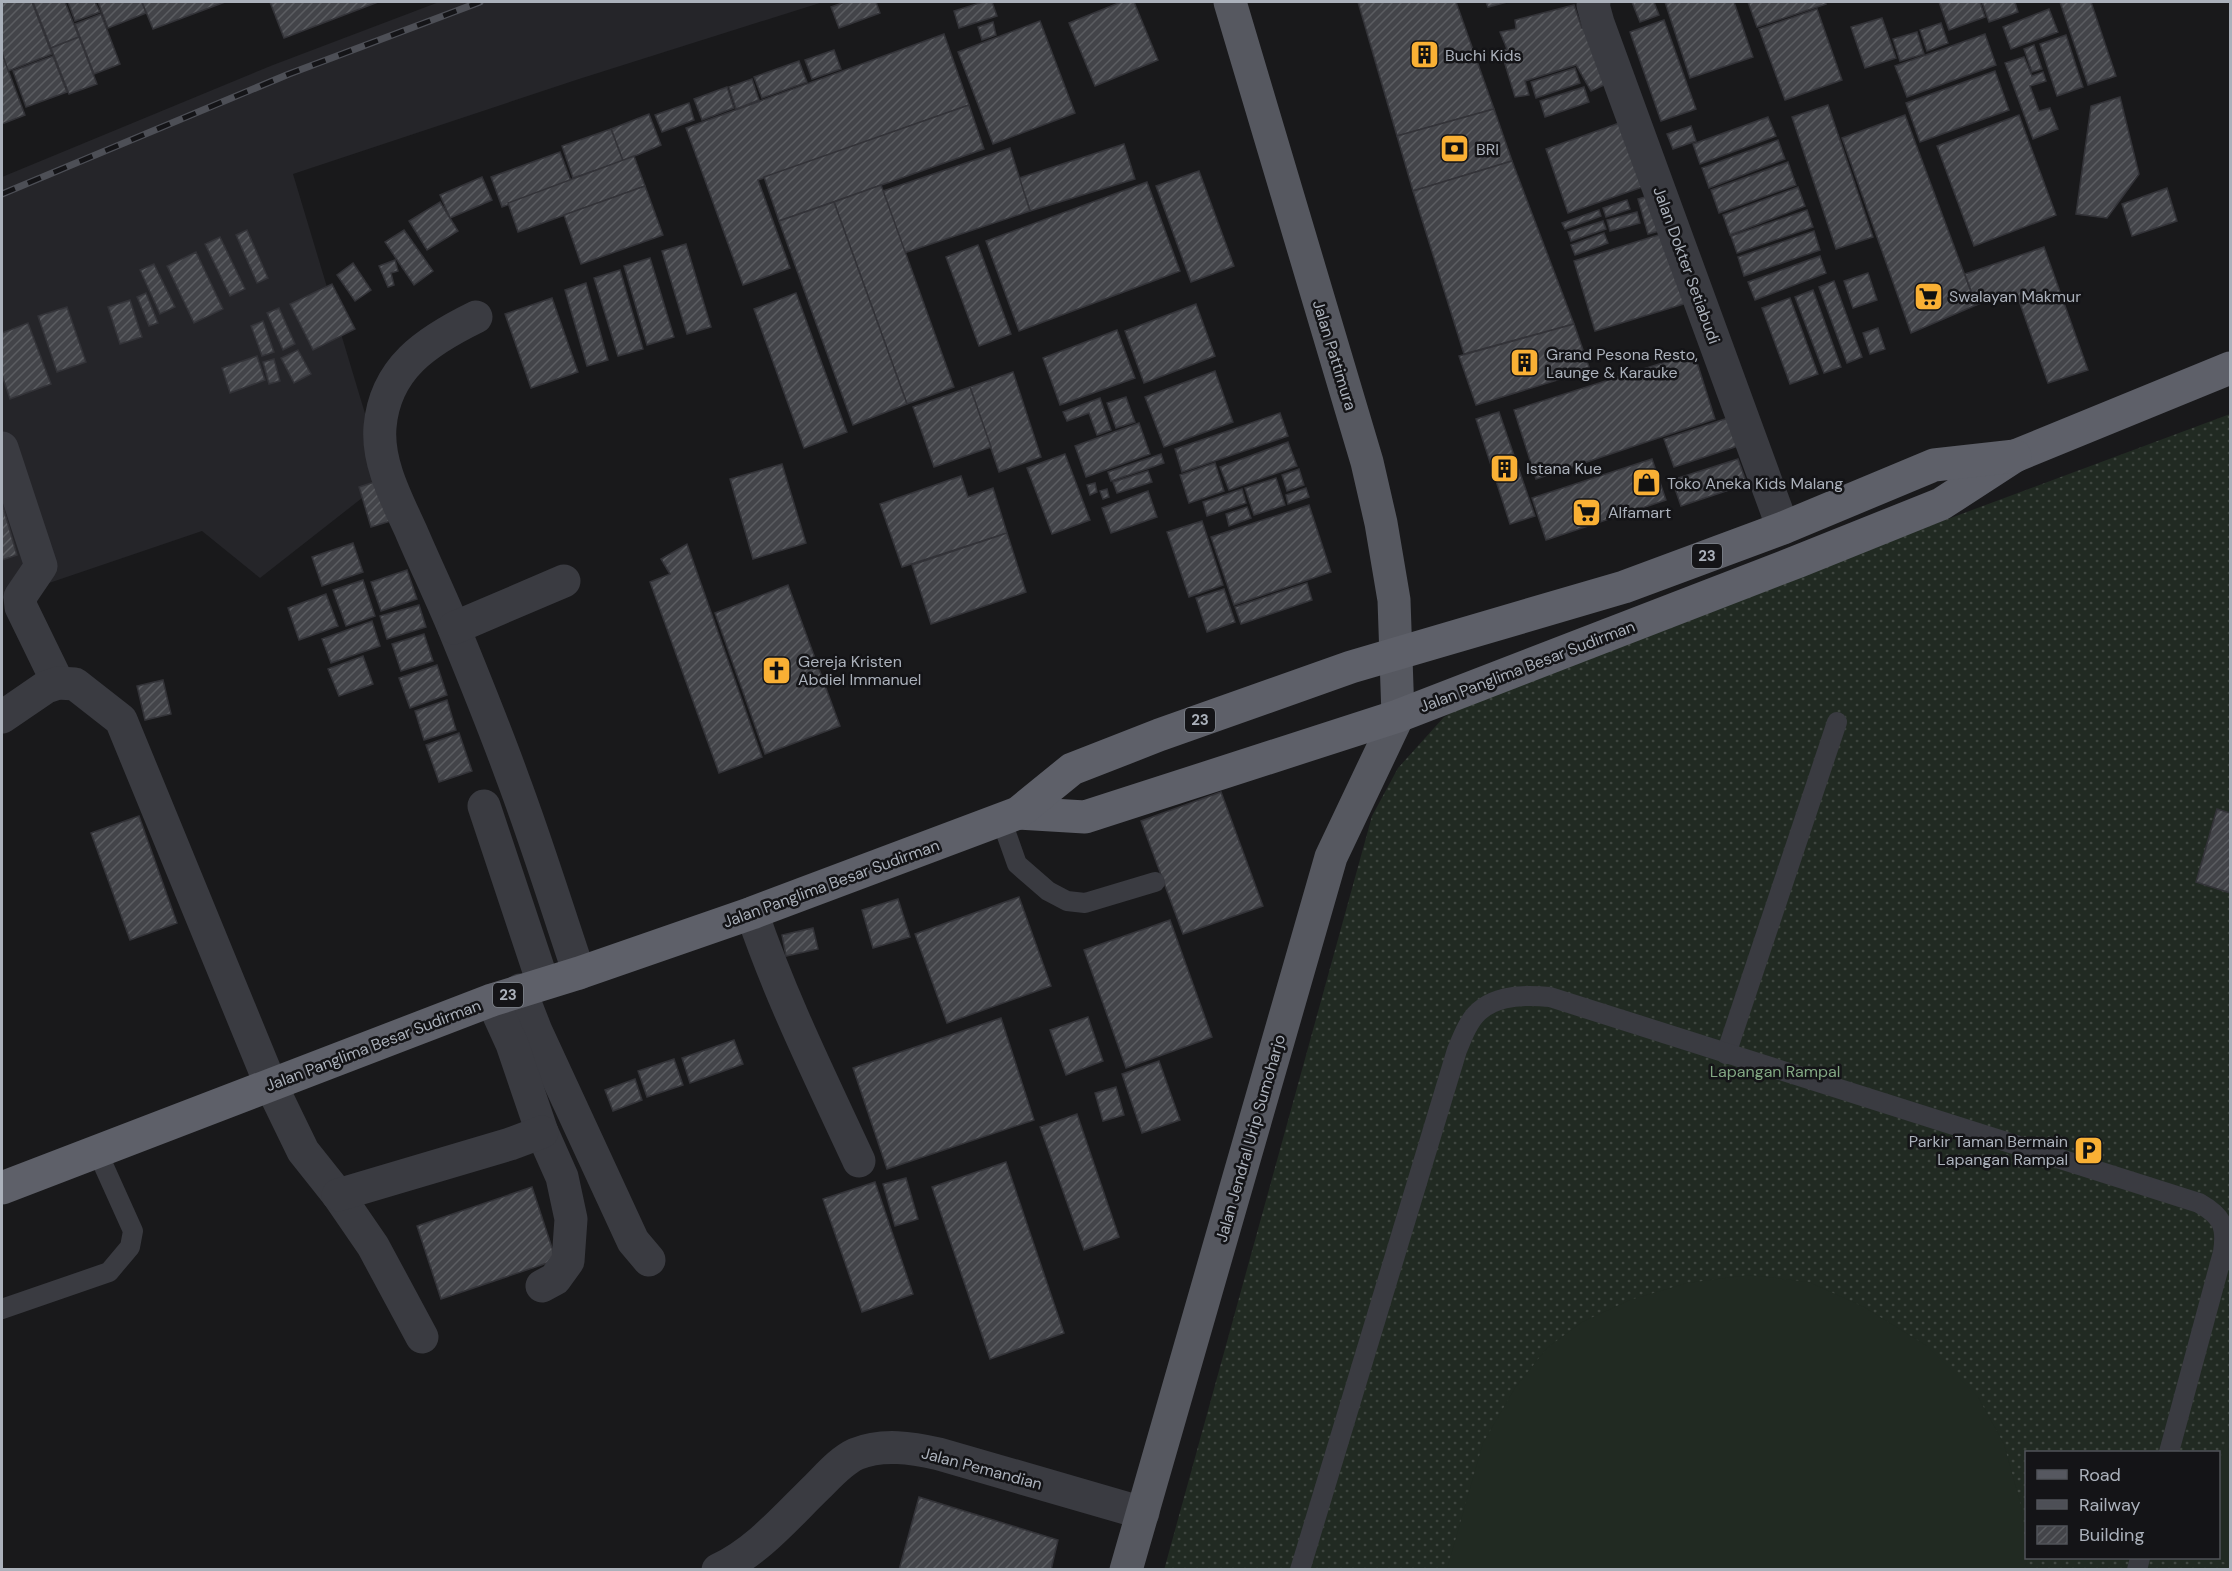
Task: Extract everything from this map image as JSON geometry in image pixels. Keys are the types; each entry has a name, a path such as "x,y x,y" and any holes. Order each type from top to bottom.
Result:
{"highway":[{"name":"Jalan Panglima Besar Sudirman","path":"1010,816 1085,817 1398,716 1941,504 2015,456 2230,368"},
{"name":"Jalan Panglima Besar Sudirman","path":"2,1188 270,1083 518,991 579,973 752,913 1010,816 1072,769 1159,735 1351,667 1624,586 1783,528 1934,465 2015,456"}],"main road":[{"name":"Jalan Pattimura","path":"1230,2 1367,462 1381,523 1394,600 1398,716"},
{"name":"Jalan Jendral Urip Sumoharjo","path":"1126,1569 1331,857 1398,716"}],"street":[{"name":"Jalan Dokter Setiabudi","path":"1594,2 1598,23 1783,528"},
{"path":"476,317 443,333 421,349 400,370 385,400 380,429 383,458 395,495 454,628 514,780 579,973"},
{"path":"2,448 41,566 20,597 21,607 58,683"},
{"path":"454,628 564,581"},
{"path":"2,717 46,687 58,683 75,684 121,720 270,1083 303,1151 338,1195 372,1246 422,1337"},
{"path":"484,806 518,991 633,1241 649,1260"},
{"path":"752,913 789,1009 859,1161"},
{"path":"518,991 512,1044 542,1132 562,1177 572,1219 568,1261 555,1279 543,1286"},
{"path":"338,1195 510,1144 542,1132"},
{"name":"Jalan Pemandian","path":"718,1569 731,1563 766,1538 838,1466 856,1454 881,1448 908,1448 939,1454 1143,1513"}],"lane":[{"path":"1726,1054 1837,722"},
{"path":"1010,816 1017,864 1048,891 1067,901 1085,903 1155,882"},
{"path":"1300,1569 1457,1050 1469,1022 1487,1005 1527,994 1550,997 2007,1141 2199,1203 2212,1210 2222,1222 2226,1235 2223,1252 2169,1451"},
{"path":"2,1309 109,1272 130,1247 133,1231 97,1151"}],"shaded area":[{"path":"439,2 823,2 579,79 293,174 385,480 260,578 202,531 2,599 2,177 273,65"}],"green space":[{"name":"Lapangan Rampal","path":"2230,414 2230,1569 1164,1570 1372,816 1398,768 1444,717 1494,688"},
{"path":"1749,1275 1809,1282 1864,1307 1927,1346 1978,1397 2004,1444 2021,1506 2025,1559 2027,1560 2025,1569 1447,1569 1483,1443 1515,1388 1547,1348 1582,1322 1630,1300 1687,1283"},
{"path":"2230,1424 2230,1564 2213,1559 2220,1559 2220,1462"}],"building":[{"path":"2,2 32,2 52,54 8,71 2,53"},
{"path":"33,2 65,2 79,37 51,48"},
{"path":"68,2 95,2 100,12 75,21"},
{"path":"98,2 142,2 146,13 108,28"},
{"path":"142,2 225,2 153,29"},
{"path":"270,2 378,2 284,38"},
{"path":"845,2 876,2 880,13 839,28 831,7"},
{"path":"983,2 992,2 997,16 959,28 954,11"},
{"path":"1121,2 1134,2 1158,60 1095,86 1069,23"},
{"name":"Buchi Kids","path":"1358,2 1456,2 1494,109 1397,136"},
{"path":"1486,2 1507,2 1488,7"},
{"path":"1632,2 1654,2 1659,15 1640,22"},
{"path":"1665,2 1734,2 1753,57 1690,78"},
{"path":"1748,2 1825,2 1826,4 1757,27"},
{"path":"1939,2 1980,2 1985,17 1949,30"},
{"path":"1982,2 2015,2 2018,12 1989,22"},
{"path":"2060,2 2091,2 2116,76 2088,85"},
{"path":"1574,5 1582,28 1597,23 1604,85 1591,91 1576,65 1525,81 1529,95 1515,97 1501,51 1507,49 1500,32 1516,29 1515,20"},
{"path":"1817,9 1842,80 1785,100 1759,29"},
{"path":"2049,9 2058,32 2011,49 2003,27"},
{"path":"101,14 120,64 94,74 75,24"},
{"path":"1882,18 1896,58 1865,68 1851,27"},
{"path":"1664,20 1696,109 1661,121 1630,32"},
{"path":"1040,21 1075,113 993,144 958,52"},
{"path":"993,22 996,35 982,40 978,27"},
{"path":"1941,23 1948,43 1927,51 1920,30"},
{"path":"1917,32 1924,54 1900,61 1893,39"},
{"path":"944,34 969,105 758,180 790,268 743,285 686,128"},
{"path":"1985,34 1996,65 1907,97 1895,66"},
{"path":"2066,35 2083,87 2057,96 2040,44"},
{"path":"79,37 97,84 69,94 51,48"},
{"path":"2034,45 2042,69 2032,72 2024,49"},
{"path":"834,50 841,69 812,79 805,60"},
{"path":"2,54 25,115 2,124"},
{"path":"53,56 67,92 26,107 13,71"},
{"path":"2024,57 2032,76 2043,72 2046,81 2030,86 2039,111 2050,108 2058,129 2033,139 2005,63"},
{"path":"799,61 807,82 762,98 754,77"},
{"path":"1575,68 1580,83 1536,98 1531,82"},
{"path":"1995,71 2009,110 1920,142 1906,103"},
{"path":"752,79 759,100 736,109 729,87"},
{"path":"727,87 734,108 702,120 694,99"},
{"path":"1584,87 1589,102 1545,117 1540,101"},
{"path":"2120,97 2139,174 2107,218 2076,214 2091,106"},
{"path":"689,103 694,120 662,132 655,115"},
{"path":"969,105 984,149 779,221 764,177"},
{"path":"1828,105 1873,237 1836,249 1792,117"},
{"name":"BRI","path":"1494,109 1512,161 1413,191 1397,136"},
{"path":"649,114 661,145 623,161 611,129"},
{"path":"1905,115 1976,305 1911,333 1842,138"},
{"path":"2019,115 2056,215 1974,246 1937,146"},
{"path":"1768,117 1776,136 1700,164 1693,144"},
{"path":"1625,121 1648,185 1568,213 1546,149"},
{"path":"1691,126 1696,141 1673,149 1667,134"},
{"path":"611,129 623,161 573,178 562,146"},
{"path":"1778,140 1785,159 1709,188 1702,168"},
{"path":"1124,144 1135,179 1030,211 1019,178"},
{"path":"1010,148 1030,211 904,253 883,191"},
{"path":"560,152 571,181 502,207 491,177"},
{"path":"634,156 645,186 518,232 508,203"},
{"path":"1512,161 1574,324 1464,354 1413,191"},
{"path":"1788,162 1796,185 1719,213 1711,190"},
{"path":"1199,171 1234,266 1191,282 1156,186"},
{"path":"482,177 492,200 450,218 440,195"},
{"path":"1147,182 1180,271 1019,331 986,241"},
{"path":"881,185 954,387 907,404 834,202"},
{"path":"645,186 663,235 581,264 564,215"},
{"path":"1798,187 1805,206 1730,235 1723,215"},
{"path":"2167,188 2177,221 2132,236 2122,204"},
{"path":"1652,195 1663,230 1648,234 1638,199"},
{"path":"1627,200 1630,209 1606,217 1603,208"},
{"path":"440,202 458,231 427,250 409,221"},
{"path":"834,202 907,404 853,425 779,221"},
{"path":"1599,210 1601,216 1565,229 1562,223"},
{"path":"1807,210 1813,227 1737,253 1731,236"},
{"path":"1637,212 1640,223 1610,231 1607,220"},
{"path":"1603,221 1606,229 1571,241 1568,232"},
{"path":"247,230 268,278 257,283 236,235"},
{"path":"404,230 433,271 414,285 385,242"},
{"path":"1814,231 1820,250 1744,276 1738,257"},
{"path":"1604,233 1608,243 1575,255 1571,245"},
{"path":"1665,233 1687,303 1595,331 1574,261"},
{"path":"220,237 245,289 230,296 205,244"},
{"path":"686,244 711,327 687,334 662,251"},
{"path":"978,245 1011,334 979,346 946,257"},
{"path":"2044,247 2088,370 2048,383 2016,292 1976,305 1965,274"},
{"path":"196,252 223,309 194,323 167,266"},
{"path":"1820,256 1826,273 1755,300 1748,282"},
{"path":"650,258 674,337 647,345 624,266"},
{"path":"395,260 398,271 391,273 394,285 388,287 379,266"},
{"path":"353,263 371,290 355,301 337,275"},
{"path":"154,264 175,307 160,314 140,270"},
{"path":"620,270 643,349 618,356 594,278"},
{"path":"1868,273 1877,300 1853,308 1844,281"},
{"path":"1834,281 1862,357 1847,363 1819,287"},
{"path":"586,283 608,360 587,366 565,290"},
{"path":"332,284 355,329 313,350 290,304"},
{"path":"1813,290 1841,367 1824,373 1795,297"},
{"path":"146,293 158,323 149,326 137,297"},
{"path":"796,293 847,432 804,448 754,309"},
{"path":"552,298 578,372 531,388 505,314"},
{"path":"1790,298 1818,374 1790,384 1762,308"},
{"path":"130,300 142,337 120,344 108,307"},
{"path":"1196,304 1215,356 1144,383 1125,331"},
{"path":"67,307 86,362 57,372 38,316"},
{"path":"279,308 295,344 283,350 267,313"},
{"path":"263,321 274,352 262,356 251,326"},
{"path":"28,323 51,384 10,399 2,375 2,333"},
{"name":"Grand Pesona Resto, Launge & Karauke","path":"1574,324 1590,370 1476,405 1459,356"},
{"path":"1878,328 1885,349 1870,354 1863,333"},
{"path":"1117,330 1135,378 1060,405 1043,358"},
{"path":"298,350 311,374 294,383 281,358"},
{"path":"1694,353 1715,419 1536,479 1514,410"},
{"path":"257,356 265,380 230,393 222,368"},
{"path":"274,359 280,381 269,384 263,362"},
{"path":"1215,371 1233,422 1164,447 1145,397"},
{"path":"1013,372 1041,457 999,472 970,387"},
{"path":"970,387 991,447 934,467 913,407"},
{"path":"1126,397 1135,422 1116,428 1107,403"},
{"path":"1100,398 1111,430 1097,435 1089,413 1067,421 1063,412"},
{"name":"Istana Kue","path":"1499,412 1535,516 1510,524 1476,419"},
{"path":"1280,413 1288,436 1182,472 1175,449"},
{"path":"1728,418 1738,446 1674,467 1664,439"},
{"path":"1139,423 1150,454 1086,477 1075,446"},
{"path":"1288,442 1297,466 1229,490 1220,467"},
{"path":"1065,454 1090,520 1052,534 1027,468"},
{"path":"1161,454 1164,463 1111,481 1108,472"},
{"path":"1652,459 1666,500 1546,540 1532,498"},
{"path":"1738,459 1747,484 1681,506 1672,480"},
{"path":"1215,463 1224,491 1189,503 1180,475"},
{"path":"782,464 806,543 753,559 730,479"},
{"path":"1299,469 1304,485 1287,491 1282,475"},
{"path":"1148,471 1152,482 1117,493 1113,482"},
{"path":"961,476 968,497 993,488 1007,533 902,567 880,504"},
{"path":"1276,478 1285,505 1254,515 1245,488"},
{"path":"384,479 397,519 371,527 359,487"},
{"path":"1095,483 1097,492 1090,495 1087,485"},
{"path":"1306,488 1309,497 1288,504 1286,495"},
{"path":"1107,489 1109,497 1103,499 1100,491"},
{"path":"1242,489 1246,503 1207,516 1203,502"},
{"path":"1148,491 1157,517 1111,533 1102,508"},
{"path":"2,503 17,555 2,560"},
{"path":"1309,505 1331,572 1234,605 1211,537"},
{"path":"1247,507 1251,518 1229,526 1226,514"},
{"path":"1202,521 1223,585 1189,597 1167,532"},
{"path":"1007,533 1026,592 931,624 912,565"},
{"path":"353,543 363,572 322,586 312,557"},
{"path":"687,544 762,757 719,773 650,582 670,574 661,559"},
{"path":"407,570 417,599 381,611 371,582"},
{"path":"363,580 375,616 346,626 333,590"},
{"path":"1307,583 1312,600 1241,624 1235,607"},
{"name":"Gereja Kristen Abdiel Immanuel","path":"788,585 840,726 765,754 715,613"},
{"path":"1224,589 1235,622 1207,632 1196,598"},
{"path":"326,594 338,626 299,640 288,608"},
{"path":"419,605 426,627 387,639 380,616"},
{"path":"372,621 380,646 331,663 322,639"},
{"path":"424,634 433,661 401,671 392,644"},
{"path":"363,656 373,684 339,696 328,669"},
{"path":"437,665 447,695 410,708 399,678"},
{"path":"163,680 171,714 145,720 137,686"},
{"path":"447,700 456,730 424,740 415,711"},
{"path":"459,733 472,771 439,782 426,745"},
{"path":"1221,792 1263,906 1183,934 1141,821"},
{"path":"2217,809 2230,813 2230,893 2196,882"},
{"path":"139,816 177,923 130,940 91,833"},
{"path":"1019,897 1051,986 947,1023 915,934"},
{"path":"898,899 910,937 873,948 862,910"},
{"path":"1170,920 1212,1037 1126,1068 1084,950"},
{"path":"813,928 818,949 786,956 782,935"},
{"path":"1088,1017 1103,1061 1066,1075 1050,1030"},
{"path":"1001,1018 1034,1120 887,1169 853,1068"},
{"path":"734,1040 743,1064 690,1083 682,1058"},
{"path":"674,1059 683,1085 647,1097 638,1071"},
{"path":"1159,1061 1180,1120 1142,1133 1122,1074"},
{"path":"635,1079 642,1100 613,1111 605,1090"},
{"path":"1116,1087 1124,1115 1103,1121 1095,1093"},
{"path":"1077,1114 1119,1237 1084,1250 1040,1127"},
{"path":"1006,1162 1064,1333 990,1359 932,1187"},
{"path":"906,1178 918,1219 895,1226 883,1184"},
{"path":"875,1182 913,1294 862,1312 823,1199"},
{"path":"532,1187 556,1260 441,1299 417,1226"},
{"path":"919,1497 1058,1540 1051,1570 899,1570"}],"railway":[{"path":"2,194 289,74 480,2"}],"place":[{"name":"Buchi Kids","path":"1424,55"},
{"name":"BRI","path":"1455,149"},
{"name":"Swalayan Makmur","path":"1928,296"},
{"name":"Grand Pesona Resto, Launge & Karauke","path":"1525,363"},
{"name":"Istana Kue","path":"1505,468"},
{"name":"Toko Aneka Kids Malang","path":"1646,483"},
{"name":"Alfamart","path":"1587,512"},
{"name":"Gereja Kristen Abdiel Immanuel","path":"777,670"},
{"name":"Parkir Taman Bermain Lapangan Rampal","path":"2089,1150"}]}
